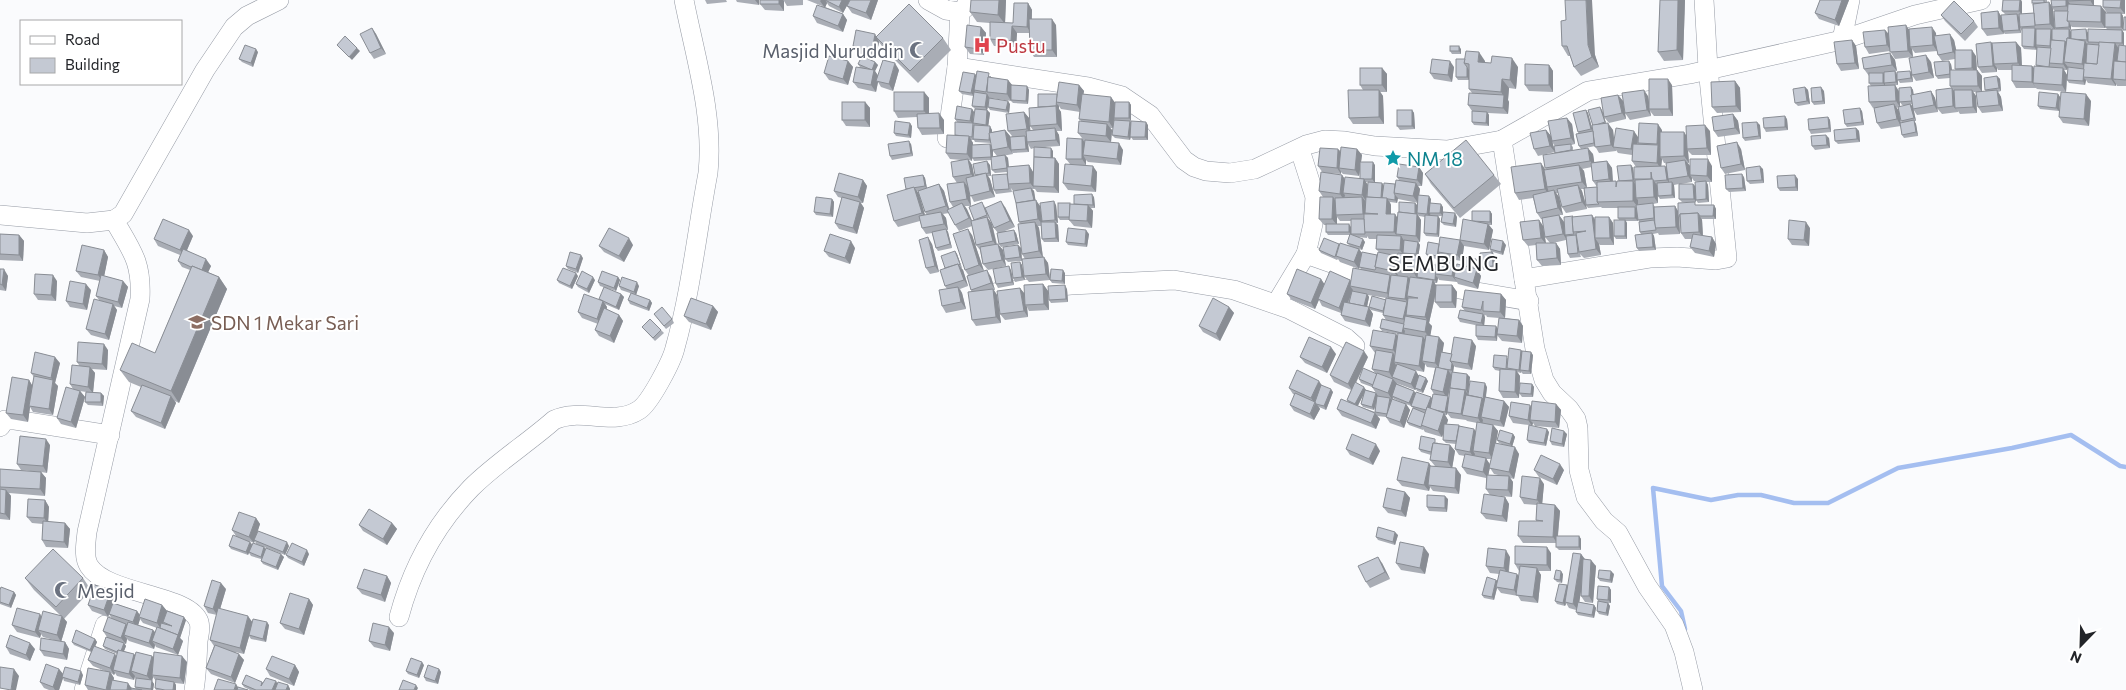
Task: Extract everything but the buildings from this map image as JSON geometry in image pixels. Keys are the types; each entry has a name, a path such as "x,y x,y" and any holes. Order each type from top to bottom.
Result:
{"street":[{"path":"0,215 87,223 114,220 123,214 205,70 234,27 247,16 279,0"},
{"path":"399,617 406,591 418,562 439,527 472,487 554,420 564,415 626,416 641,409 652,396 675,350 708,173 710,150 702,89 684,0"},
{"path":"928,0 946,10 964,6 948,138"},
{"path":"1524,279 1651,258 1677,257 1716,260 1727,258 1708,68 1704,0"},
{"path":"1842,40 1850,0"},
{"path":"957,67 1088,87 1122,96 1150,115 1184,160 1194,167 1206,171 1230,173 1255,169 1316,142 1336,140 1376,146 1447,150 1502,140 1588,91 1690,74 1708,68 1842,40 1915,15 1981,0"},
{"path":"1502,140 1535,348 1544,380 1552,393 1569,409 1576,419 1578,428 1578,470 1586,497 1604,521 1618,533 1643,579 1674,625 1684,652 1692,690"},
{"path":"1276,304 1306,254 1313,224 1315,197 1300,150"},
{"path":"114,220 138,264 141,281 140,299 87,532 85,549 89,566 101,577 188,609 196,616 200,631 194,690"},
{"path":"1306,254 1357,272 1395,278"},
{"path":"998,292 1071,285 1174,280 1234,290 1276,304 1346,338 1355,346"},
{"path":"1415,282 1529,301"},
{"path":"0,427 5,420 15,420 110,435"},
{"path":"84,690 105,625"}],"waterway":[{"path":"1685,629 1681,611 1662,586 1653,488 1711,500 1738,495 1761,495 1794,503 1828,503 1898,468 2012,448 2071,435 2120,466 2126,467"}],"place":[{"name":"Pustu","path":"982,45"},
{"name":"Masjid Nuruddin","path":"918,50"},
{"name":"NM 18","path":"1393,158"},
{"name":"SDN 1 Mekar Sari","path":"197,322"},
{"name":"Mesjid","path":"63,590"}],"district":[{"name":"SEMBUNG","path":"1444,262"}]}
